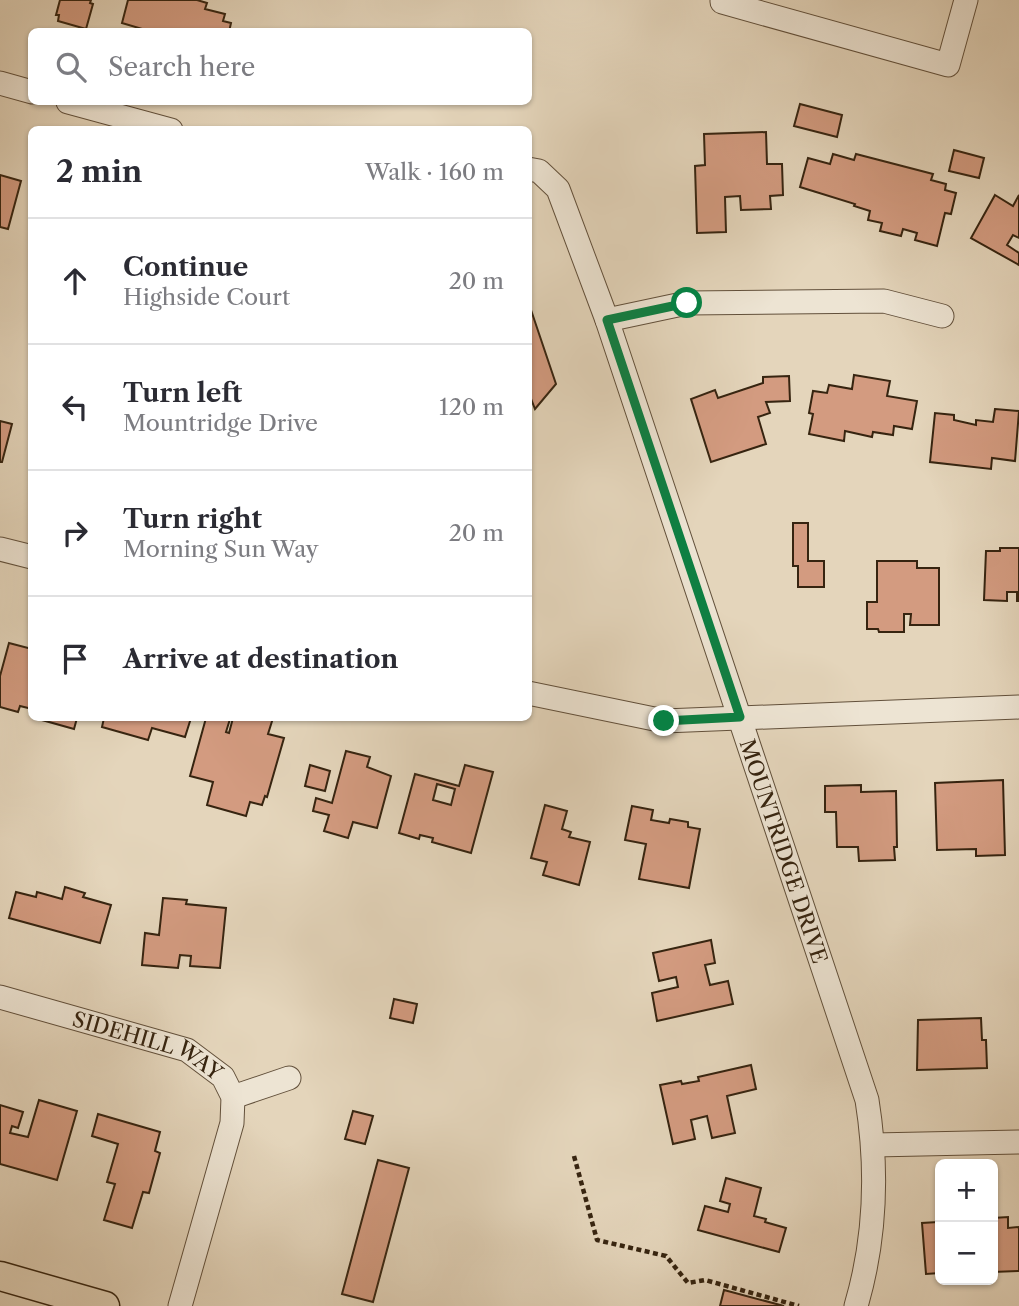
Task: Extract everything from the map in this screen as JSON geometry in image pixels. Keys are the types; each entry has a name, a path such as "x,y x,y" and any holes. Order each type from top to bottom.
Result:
{"main road":[{"path":"0,1276 105,1306"}],"street":[{"path":"722,0 948,65 965,0"},
{"path":"0,83 28,91"},
{"path":"79,105 156,126"},
{"name":"MOUNTRIDGE DRIVE","path":"534,170 558,189 607,320 867,1100 874,1145 873,1227 856,1306"},
{"path":"607,320 687,303 884,302 942,316"},
{"path":"0,549 28,556"},
{"path":"532,694 664,721 1019,707"},
{"name":"SIDEHILL WAY","path":"0,997 187,1050 223,1077 233,1097 232,1123 180,1306"},
{"path":"233,1097 289,1078"},
{"path":"874,1145 1019,1142"}],"path":[{"path":"574,1156 597,1240 666,1256 688,1283 705,1280 799,1306"}],"building":[{"path":"60,0 91,0 90,3 93,4 86,28 58,21 59,15 56,15"},
{"path":"128,0 197,0 207,3 205,9 225,14 223,21 231,23 230,28 139,28 122,23"},
{"path":"800,104 842,115 837,137 794,126"},
{"path":"766,132 767,164 782,164 783,195 770,196 771,209 741,210 740,196 725,197 726,232 697,233 695,166 705,165 704,134"},
{"path":"954,150 984,158 979,178 949,171"},
{"path":"833,154 854,160 856,154 933,174 931,180 946,184 945,190 956,193 951,214 945,213 937,246 915,240 917,233 903,229 901,236 880,231 882,223 868,220 870,211 800,187 808,158 830,164"},
{"path":"0,175 21,181 8,229 0,227"},
{"path":"995,195 1013,206 1019,195 1019,238 1013,235 1007,245 1019,253 1019,265 971,238"},
{"path":"532,313 556,384 535,409 532,401"},
{"path":"854,375 890,381 887,396 917,401 912,429 894,426 893,435 873,432 872,437 845,431 844,441 809,434 813,414 809,413 813,391 827,393 829,385 852,389"},
{"path":"789,376 790,401 766,402 770,413 758,417 766,444 711,462 691,399 715,390 718,398 763,383 763,377"},
{"path":"995,409 1019,411 1015,461 992,458 991,469 930,462 935,413 954,415 954,420 976,425 976,420 993,422"},
{"path":"0,421 12,424 2,462 0,462"},
{"path":"793,523 808,523 808,561 824,561 824,587 798,587 798,566 793,566"},
{"path":"1000,548 1019,548 1019,601 1017,592 1007,592 1007,601 984,600 986,551 1000,551"},
{"path":"877,561 917,561 917,568 939,568 939,625 910,625 911,614 904,614 904,632 867,629 867,602 877,602"},
{"path":"9,643 28,648 28,708 20,706 18,712 0,707 0,676"},
{"path":"46,721 76,721 74,729"},
{"path":"103,721 190,721 185,737 152,728 148,740 102,727"},
{"path":"205,721 229,721 226,732 229,733 232,721 272,721 268,734 284,738 267,797 265,796 262,805 250,802 246,816 207,805 213,782 190,776"},
{"path":"346,751 370,757 367,767 391,776 377,828 353,822 348,838 324,831 329,815 313,811 316,798 332,803"},
{"path":"310,765 330,771 325,791 305,786"},
{"path":"465,765 493,772 471,853 432,842 433,838 420,835 419,839 399,833 415,774 459,786","holes":["437,784 455,789 451,805 433,800"]},
{"path":"1003,780 1005,855 976,856 976,849 937,850 935,783"},
{"path":"861,785 861,792 896,791 895,860 859,861 858,847 837,847 836,812 825,812 825,786"},
{"path":"545,805 567,811 562,829 571,832 569,837 590,842 579,885 543,875 547,862 531,858"},
{"path":"632,806 653,810 651,820 688,822 688,827 700,829 689,888 639,879 646,844 625,840"},
{"path":"65,887 85,893 83,897 111,905 100,943 9,918 16,892 36,897 37,892 62,899"},
{"path":"163,898 187,900 186,904 226,908 220,968 190,966 191,956 180,955 178,968 142,965 145,933 159,935"},
{"path":"711,940 715,963 705,965 710,985 728,981 733,1004 657,1021 652,993 678,987 676,977 659,981 653,953"},
{"path":"394,999 417,1004 413,1023 390,1018"},
{"path":"981,1018 982,1040 986,1040 987,1068 917,1070 918,1020"},
{"path":"751,1065 756,1089 727,1096 735,1133 712,1138 707,1116 691,1120 695,1139 673,1144 660,1085 699,1081 698,1077"},
{"path":"39,1100 77,1111 57,1180 0,1164 0,1105 23,1112 18,1128 12,1126 10,1133 28,1137"},
{"path":"353,1111 373,1116 365,1144 345,1139"},
{"path":"98,1114 160,1132 155,1151 160,1153 149,1193 143,1192 132,1228 104,1220 115,1184 107,1182 118,1144 92,1136"},
{"path":"378,1160 409,1168 373,1302 342,1294"},
{"path":"726,1178 761,1188 754,1216 786,1228 779,1252 698,1230 705,1206 728,1212 730,1204 720,1201"},
{"path":"1008,1217 1008,1228 1019,1227 1019,1271 998,1272 998,1218"},
{"path":"935,1222 935,1273 926,1274 922,1223"},
{"path":"724,1290 784,1306 720,1306"}],"route":[{"path":"664,721 740,717 607,320 687,303"}]}
